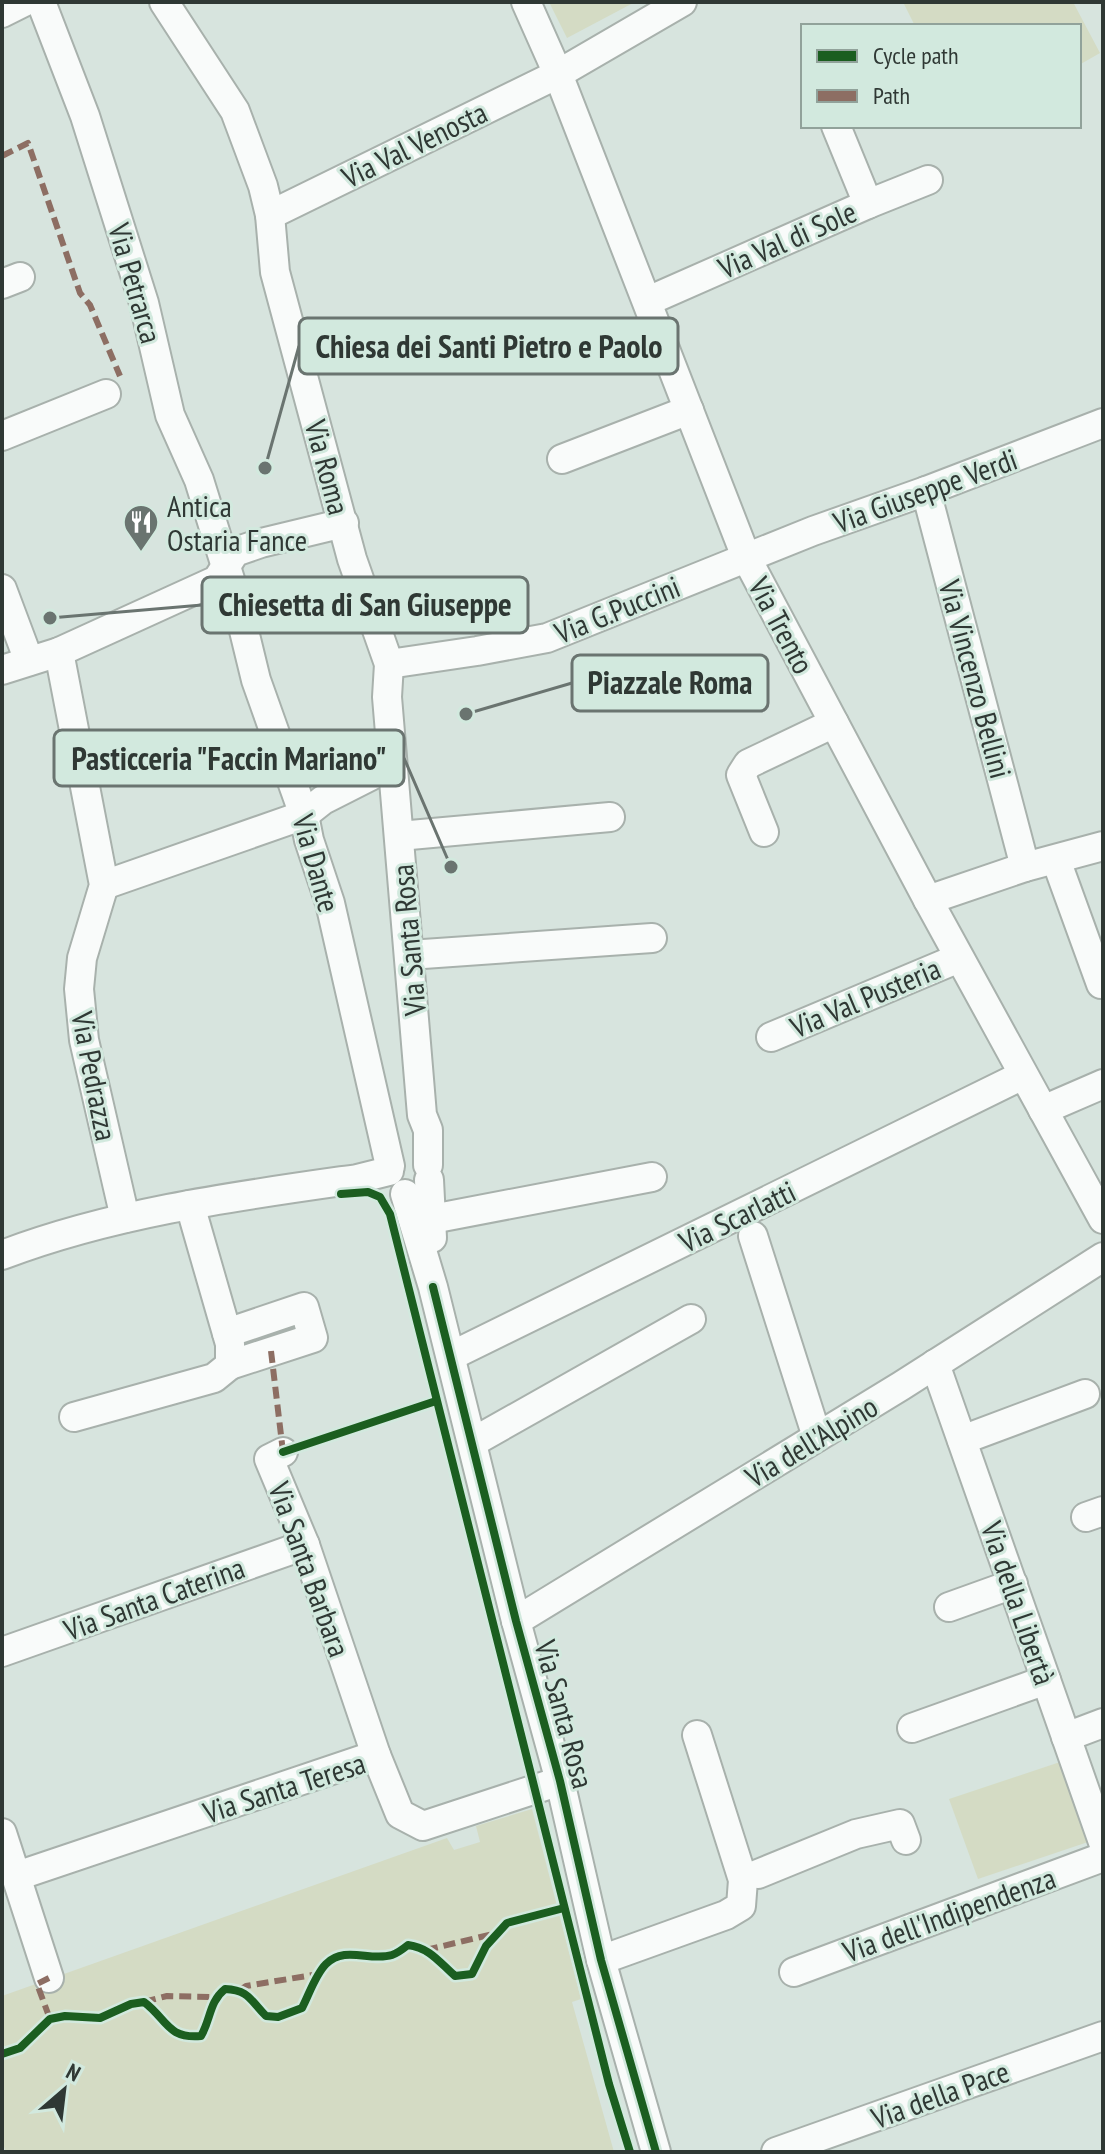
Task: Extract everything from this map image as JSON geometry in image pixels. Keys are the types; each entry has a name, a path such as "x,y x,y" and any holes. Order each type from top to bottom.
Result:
{"street":[{"path":"2,13 24,2"},
{"name":"Via Petrarca","path":"41,2 85,116 144,303 170,415 199,480 226,565"},
{"name":"Via Roma","path":"164,2 235,111 263,186 270,215 275,272 352,559 389,664 387,697 392,765"},
{"name":"Via Trento","path":"526,2 558,74 648,301 746,557 959,958 1103,1219"},
{"name":"Via Val Venosta","path":"270,215 558,74 682,2"},
{"path":"837,128 868,204"},
{"name":"Via Val di Sole","path":"648,301 928,180"},
{"path":"2,436 106,394"},
{"path":"562,459 689,410"},
{"name":"Via Giuseppe Verdi","path":"746,557 1103,423"},
{"name":"Via Vincenzo Bellini","path":"926,491 1025,867"},
{"path":"2,670 59,652 217,580 235,552 344,523"},
{"name":"Via G.Puccini","path":"389,664 547,638 746,557"},
{"name":"Via Dante","path":"226,565 256,680 304,815 330,903 404,1173"},
{"path":"4,595 29,661"},
{"name":"Via Pedrazza","path":"59,652 104,885 82,958 79,989 84,1040 125,1218"},
{"path":"764,832 741,775 748,764 834,723"},
{"path":"104,885 304,815 323,800 392,765"},
{"name":"Via Santa Rosa","path":"392,765 422,1115 404,1173 516,1621 560,1781 601,1960 656,2152"},
{"path":"399,836 610,817"},
{"path":"928,900 1025,867 1103,846"},
{"path":"1056,860 1101,984"},
{"path":"409,955 652,938"},
{"name":"Via Val Pusteria","path":"771,1037 959,958"},
{"name":"Via Scarlatti","path":"451,1356 1023,1075"},
{"path":"1043,1110 1103,1084"},
{"path":"2,1255 46,1238 125,1218 190,1205 404,1173"},
{"name":"Via Santa Rosa","path":"404,1173 432,1219 433,1287"},
{"path":"432,1219 652,1177"},
{"path":"190,1205 227,1333 230,1365"},
{"path":"753,1236 817,1437"},
{"name":"Via dell'Alpino","path":"516,1621 1103,1257"},
{"path":"74,1417 214,1378 230,1365 313,1338 304,1307 227,1333"},
{"path":"473,1442 691,1319"},
{"name":"Via della Libertà","path":"935,1364 1103,1842"},
{"path":"962,1440 1085,1394"},
{"name":"Via Santa Barbara","path":"283,1452 269,1459 305,1545 376,1755"},
{"name":"Via Santa Caterina","path":"2,1652 305,1545"},
{"path":"949,1607 1013,1584"},
{"path":"912,1728 1046,1680"},
{"path":"1066,1737 1103,1723"},
{"path":"601,1960 726,1915 741,1906 743,1880 697,1735"},
{"name":"Via Santa Teresa","path":"17,1876 376,1755 400,1814 423,1826 560,1781"},
{"path":"758,1874 856,1834 900,1824 906,1840"},
{"path":"2,1833 49,1978"},
{"name":"Via dell'Indipendenza","path":"794,1972 1103,1857"},
{"name":"Via della Pace","path":"776,2152 1103,2036"}],"green space":[{"path":"549,2 635,2 567,38"},
{"path":"903,2 1073,2 1100,53 1081,64 1081,24 914,24"},
{"path":"1060,1762 1088,1842 978,1879 949,1799"},
{"path":"532,1809 581,1999 572,2002 614,2152 6,2152 2,2141 2,1996 447,1838 454,1850 480,1842 476,1826"}],"marked path":[{"path":"2,156 28,143 80,293 90,305 120,376"},
{"path":"271,1351 283,1452"},
{"path":"426,1950 493,1934"},
{"path":"240,1990 246,1986 319,1974"},
{"path":"49,1978 37,1984 50,2019"},
{"path":"144,2002 167,1996 215,1997"}],"cycle path":[{"path":"341,1194 368,1192 380,1197 390,1214 609,2084 630,2152"},
{"path":"433,1287 516,1621 560,1781 601,1960 656,2152"},
{"path":"283,1452 436,1401"},
{"path":"2,2054 20,2048 50,2019 65,2016 100,2018 131,2004 144,2002 174,2031 201,2036 213,2005 225,1989 244,1994 266,2016 278,2017 302,2008 322,1969 333,1958 341,1956 384,1957 408,1945 428,1952 455,1976 472,1974 486,1946 507,1923 564,1908"}],"place":[{"name":"Chiesa dei Santi Pietro e Paolo","path":"265,468"},
{"name":"Antica Ostaria Fance","path":"141,553"},
{"name":"Chiesetta di San Giuseppe","path":"50,618"},
{"name":"Piazzale Roma","path":"466,714"},
{"name":"Pasticceria \"Faccin Mariano\"","path":"451,867"}]}
